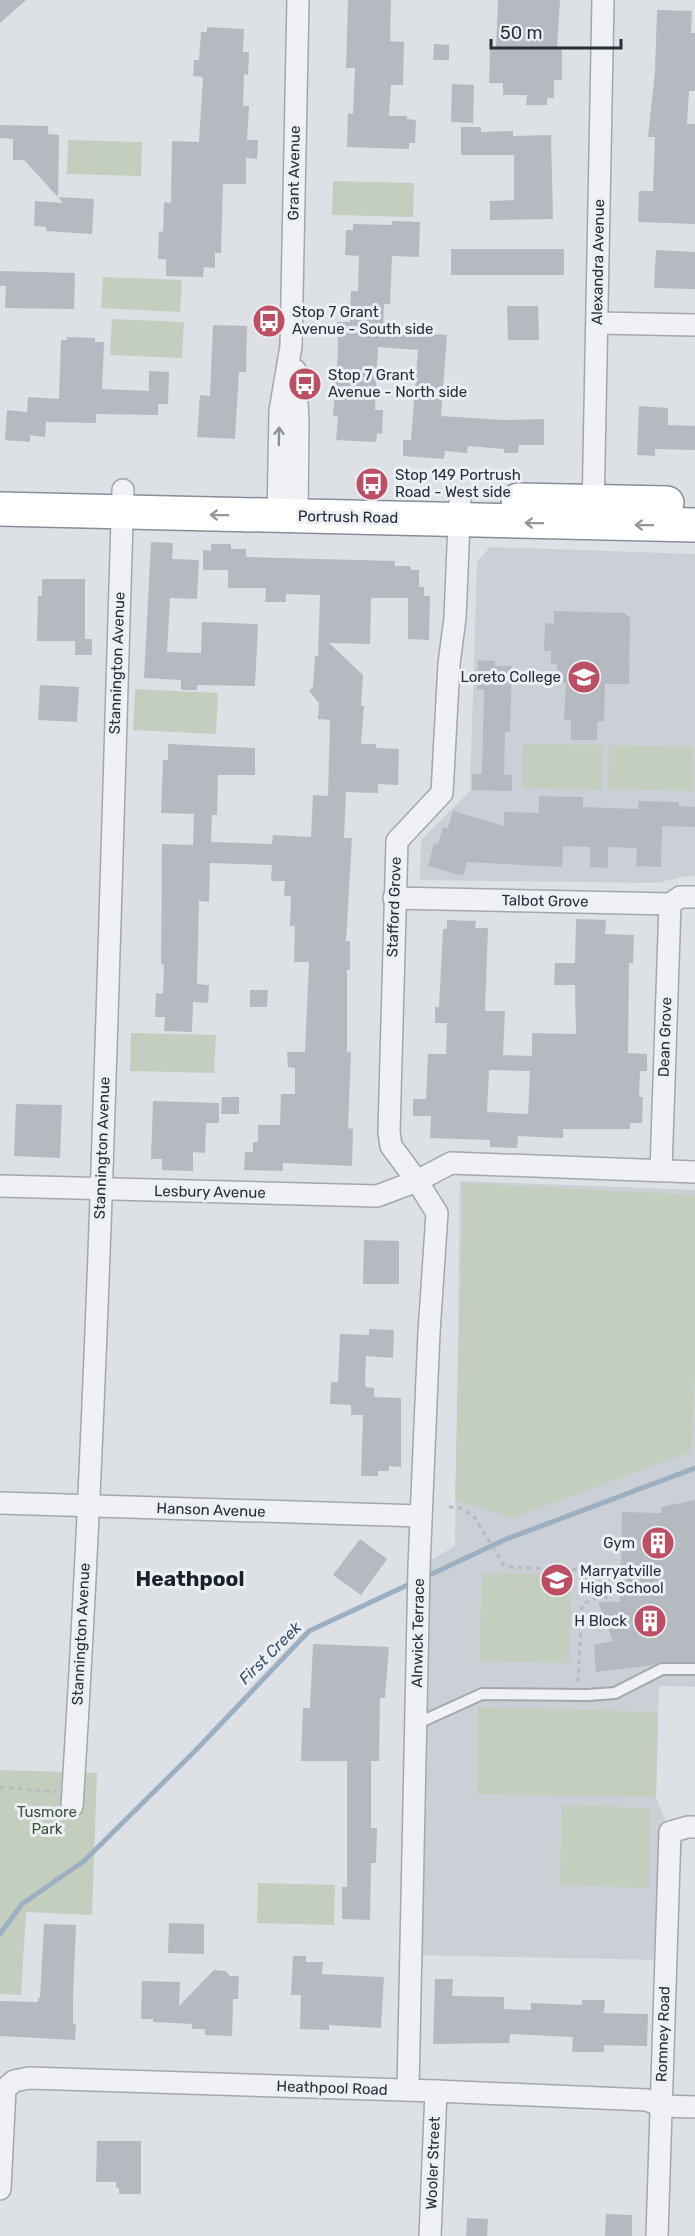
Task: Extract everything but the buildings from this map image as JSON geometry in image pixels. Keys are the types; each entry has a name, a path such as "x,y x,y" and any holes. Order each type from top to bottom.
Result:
{"highway":[{"name":"Portrush Road","path":"0,489 123,501 460,510 593,512 695,504"},
{"name":"Portrush Road","path":"0,509 123,501"},
{"name":"Portrush Road","path":"593,512 695,525"}],"street":[{"name":"Grant Avenue","path":"287,505 280,411 291,346 298,0"},
{"name":"Alexandra Avenue","path":"593,512 603,0"},
{"path":"597,323 695,325"},
{"name":"Stannington Avenue","path":"72,1800 88,1507 123,501"},
{"name":"Stafford Grove","path":"417,1181 391,1146 389,1131 397,841 442,793 449,664 455,618 460,510"},
{"name":"Talbot Grove","path":"394,898 670,904 680,897 695,897"},
{"name":"Dean Grove","path":"661,1170 670,904"},
{"path":"417,1181 451,1163 695,1172"},
{"name":"Lesbury Avenue","path":"0,1186 377,1196 417,1181"},
{"name":"Alnwick Terrace","path":"408,2090 418,1593 436,1213 417,1181"},
{"name":"Hanson Avenue","path":"0,1503 421,1516"},
{"name":"Romney Road","path":"657,2236 670,1833 695,1827"},
{"name":"Heathpool Road","path":"0,2189 5,2089 14,2081 29,2078 647,2100 662,2106 695,2107"},
{"name":"Wooler Street","path":"430,2236 436,2091"}],"lane":[{"path":"416,1724 482,1694 615,1693 662,1669 695,1669"}],"path":[{"path":"449,1507 462,1508 475,1518 507,1567 589,1570 604,1581 695,1584"},
{"path":"604,1581 604,1595 610,1602"},
{"path":"577,1695 582,1604 604,1595"},
{"path":"0,1787 72,1800"}],"shaded area":[{"name":"Loreto College","path":"490,547 695,554 695,876 657,883 420,880 421,840 470,791 477,562"},
{"name":"Marryatville High School","path":"460,1181 695,1190 695,1687 659,1686 656,1797 670,1832 666,1960 411,1955 419,1567 455,1546"}],"green space":[{"path":"68,140 142,142 141,176 67,174"},
{"path":"333,181 414,183 413,217 332,215"},
{"path":"103,277 182,280 180,312 101,308"},
{"path":"112,319 184,322 182,358 110,355"},
{"path":"135,689 218,693 216,734 133,730"},
{"path":"523,744 603,745 602,790 522,788"},
{"path":"609,745 693,747 692,791 608,789"},
{"path":"131,1033 216,1035 214,1073 130,1071"},
{"path":"463,1183 695,1195 695,1374 691,1452 512,1518 455,1500"},
{"path":"482,1573 572,1575 569,1663 479,1661"},
{"path":"478,1707 658,1712 656,1797 477,1794"},
{"name":"Tusmore Park","path":"0,1770 97,1773 92,1915 26,1912 21,1995 0,1994"},
{"path":"562,1805 651,1808 649,1888 560,1885"},
{"path":"258,1883 335,1885 334,1925 257,1923"}],"waterway":[{"name":"First Creek","path":"423,1578 504,1540 695,1468"},
{"name":"First Creek","path":"0,1934 22,1904 84,1861 196,1750 309,1631 414,1582"}],"place":[{"name":"Stop 7 Grant Avenue - South side","path":"269,321"},
{"name":"Stop 7 Grant Avenue - North side","path":"305,384"},
{"name":"Stop 149 Portrush Road - West side","path":"372,484"},
{"name":"Loreto College","path":"584,677"},
{"name":"Gym","path":"658,1543"},
{"name":"Marryatville High School","path":"557,1580"},
{"name":"H Block","path":"650,1621"}],"district":[{"name":"Heathpool","path":"190,1578"}]}
